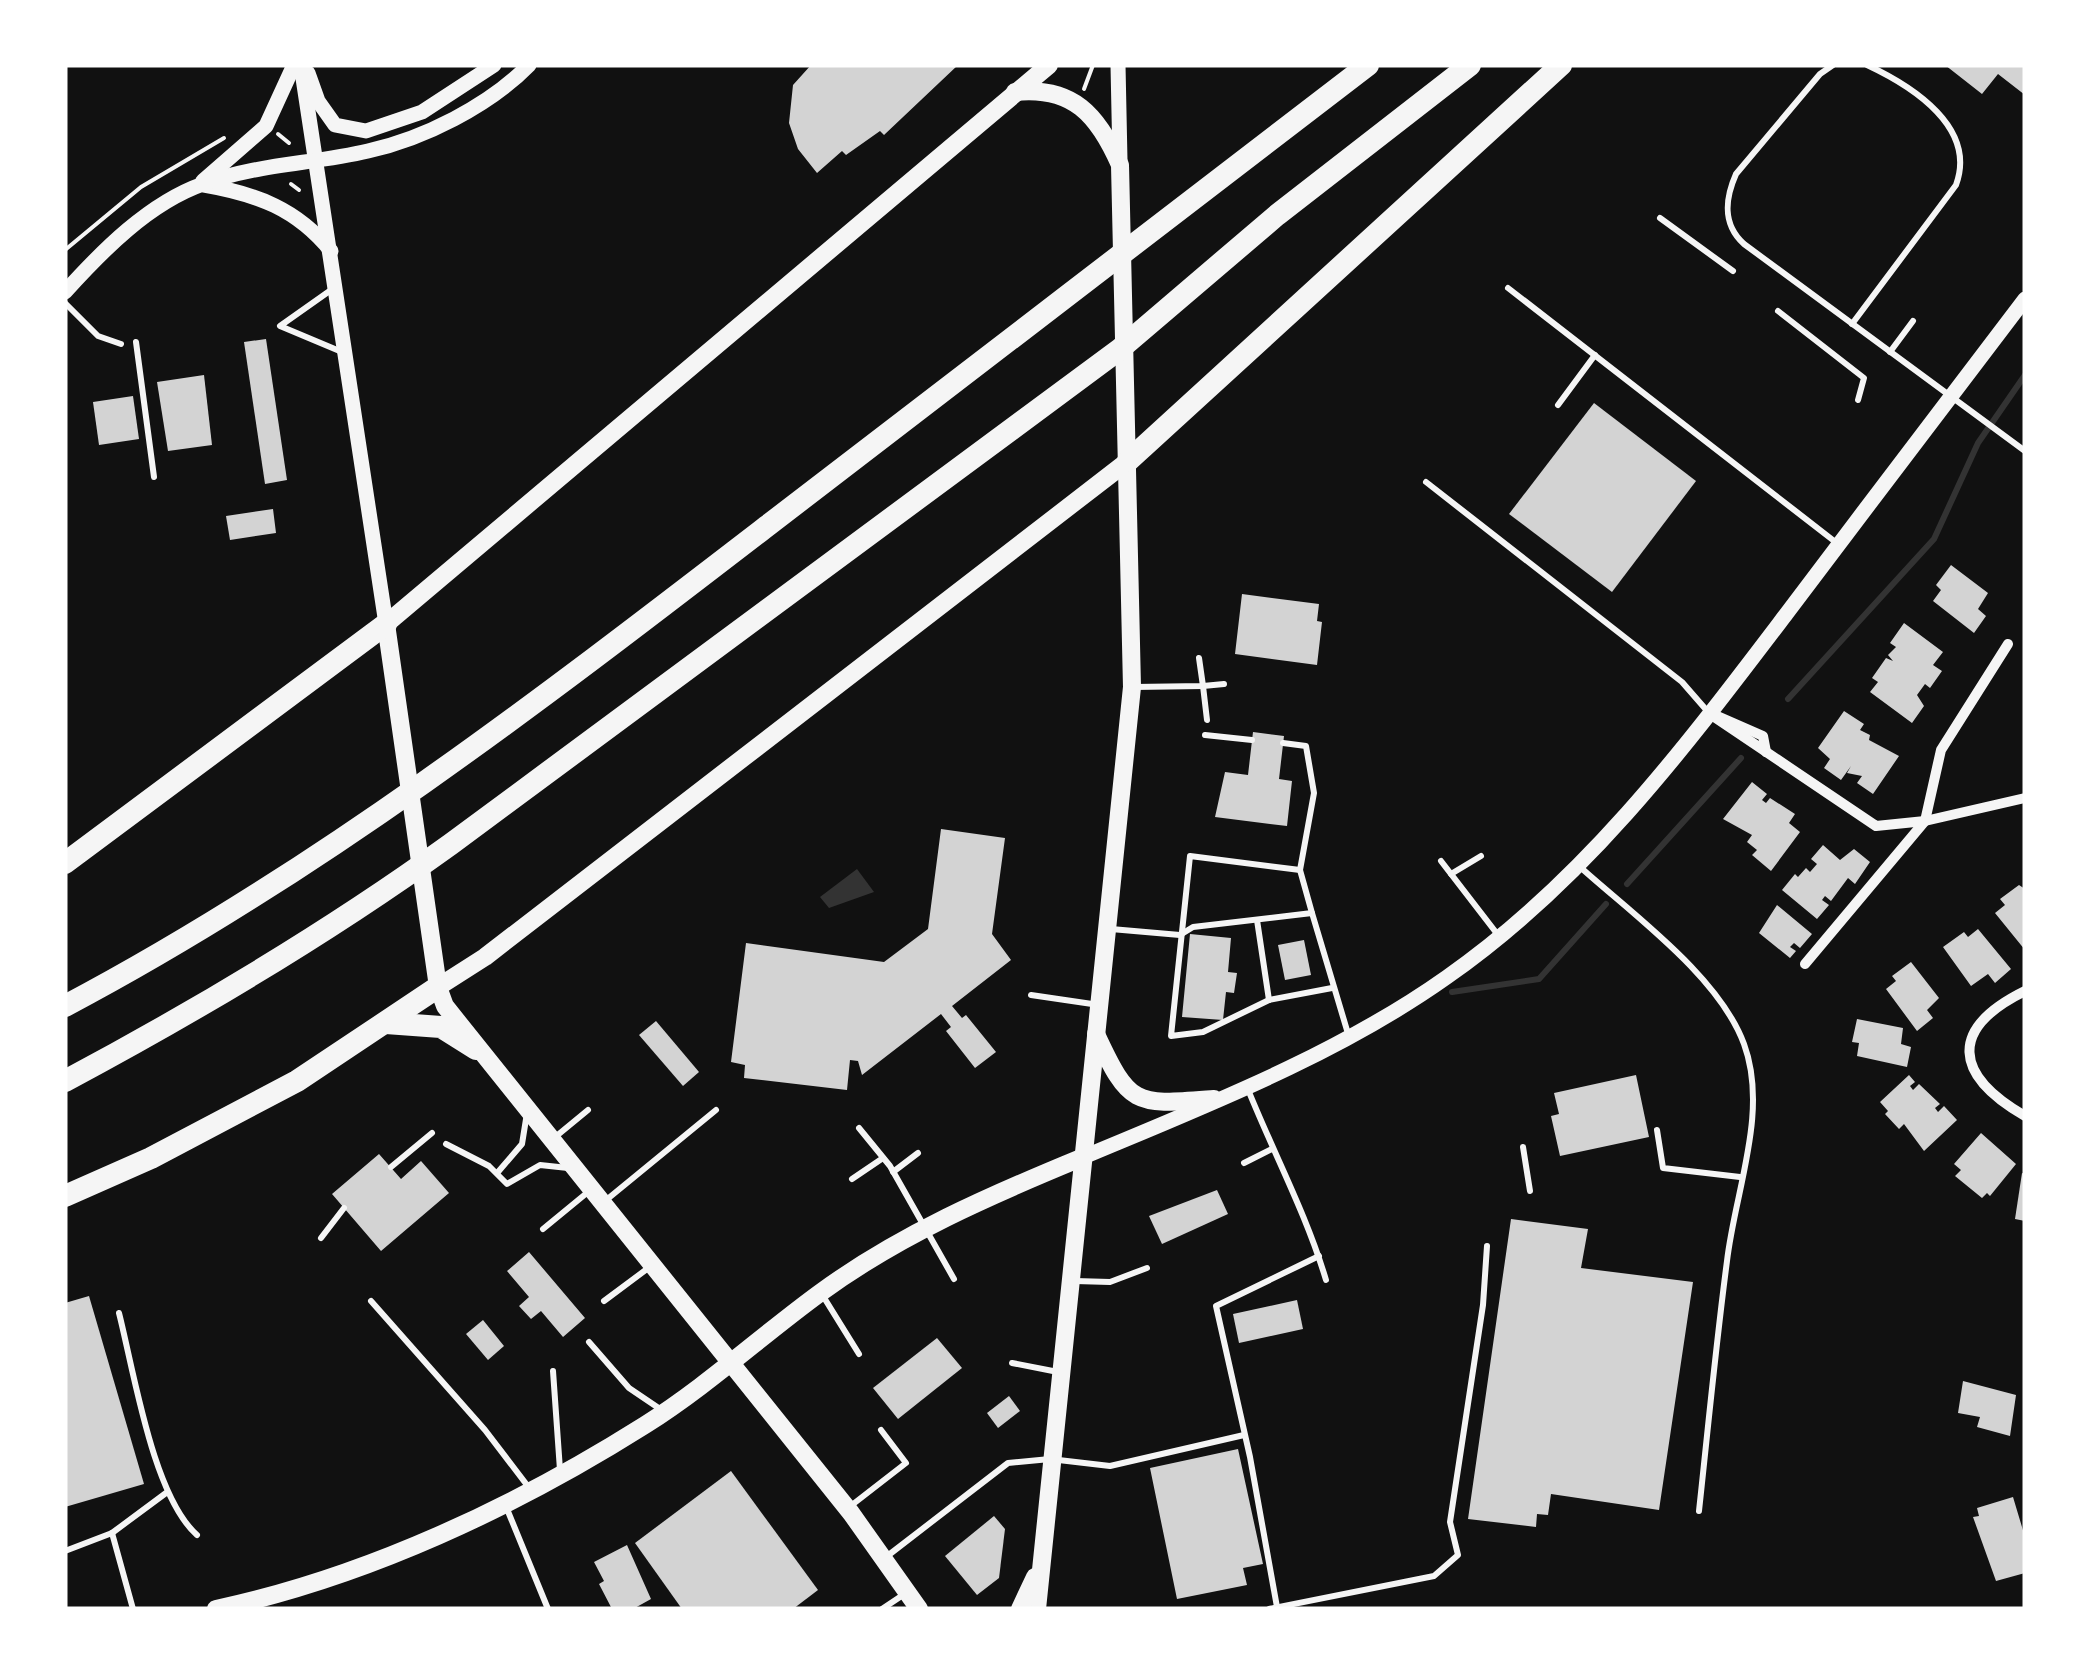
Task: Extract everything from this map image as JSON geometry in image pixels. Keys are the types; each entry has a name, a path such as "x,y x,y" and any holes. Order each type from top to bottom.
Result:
{"highway":[{"path":"65,1006 265,889 425,780 630,631 1368,65"},
{"path":"65,1081 248,978 437,854 1120,349 1277,215 1470,65"},
{"path":"1128,461 1562,65"},
{"path":"65,864 386,624"},
{"path":"65,1196 151,1158 297,1081 438,987"},
{"path":"382,1024 441,1027 476,1049"}],"main road":[{"path":"918,1609 848,1508 578,1170 455,1023 438,987 386,624 1049,65"},
{"path":"1015,92 1055,94 1084,106 1108,137 1120,164 1132,687 1110,929 1081,1158 1050,1459 1038,1609"},
{"path":"438,987 485,956 1128,461"},
{"path":"1096,1033 1117,1077 1140,1100 1162,1103 1214,1099"},
{"path":"216,1609 323,1578 531,1490 664,1412 821,1292 926,1229 1081,1158"},
{"path":"1020,1609 1040,1563"}],"street":[{"path":"300,65 318,102 335,125 366,131 422,112 494,65"},
{"path":"300,65 333,253 386,624"},
{"path":"65,292 130,229 197,186 266,126 300,65"},
{"path":"197,186 248,171 370,151 426,131 492,94 529,65"},
{"path":"1118,65 1120,164"},
{"path":"197,186 284,208 310,227 333,253"},
{"path":"1081,1158 1350,1038 1433,987 1500,937 1579,866 1710,714 2025,298"},
{"path":"1805,964 1925,821 1942,750 2008,644"},
{"path":"1710,714 1763,736 1766,752 1876,826 1925,821 2025,798"},
{"path":"2025,992 1996,1006 1978,1021 1971,1042 1972,1067 1983,1084 1999,1101 2025,1116"}],"lane":[{"path":"1832,65 1820,74 1736,174 1726,212 1731,228 1744,244 2025,452"},
{"path":"1852,324 1956,185 1964,158 1952,125 1867,65"},
{"path":"1660,218 1733,272"},
{"path":"336,281 322,301 280,326 321,340 348,356"},
{"path":"1508,288 1838,545"},
{"path":"65,303 98,336 121,344"},
{"path":"1778,311 1864,378 1858,400"},
{"path":"1890,352 1913,321"},
{"path":"136,342 154,476"},
{"path":"1558,405 1595,355"},
{"path":"1426,482 1682,682 1710,714"},
{"path":"1199,658 1207,720"},
{"path":"1132,687 1224,684"},
{"path":"1205,735 1252,740"},
{"path":"1283,742 1306,746 1314,793 1300,870 1350,1038"},
{"path":"1300,870 1190,856 1171,1036 1203,1032 1269,1000 1332,988"},
{"path":"1451,874 1481,856"},
{"path":"1440,861 1500,937"},
{"path":"1579,866 1708,987 1744,1043 1755,1100 1740,1177 1699,1511"},
{"path":"1110,929 1180,936 1193,927 1312,913"},
{"path":"1258,920 1269,1000"},
{"path":"1030,994 1100,1005"},
{"path":"1246,1086 1272,1149 1296,1192 1326,1280"},
{"path":"498,1172 522,1144 526,1107"},
{"path":"552,1139 588,1110"},
{"path":"543,1229 598,1195 716,1110"},
{"path":"860,1128 893,1172 954,1280"},
{"path":"1657,1130 1663,1168 1740,1177"},
{"path":"391,1167 432,1133"},
{"path":"446,1144 498,1172 508,1184 540,1165 578,1170"},
{"path":"1523,1148 1530,1191"},
{"path":"1244,1163 1272,1149"},
{"path":"893,1172 918,1153"},
{"path":"852,1179 883,1158"},
{"path":"321,1238 344,1208"},
{"path":"1319,1256 1216,1306 1244,1434 1273,1608 1434,1576 1458,1555 1450,1522 1483,1305 1487,1246"},
{"path":"604,1300 653,1264"},
{"path":"1069,1280 1110,1282 1147,1268"},
{"path":"821,1292 859,1354"},
{"path":"372,1301 496,1442 531,1490"},
{"path":"118,1312 166,1493 182,1521 197,1535"},
{"path":"589,1342 629,1388 664,1412"},
{"path":"1012,1364 1059,1372"},
{"path":"553,1371 561,1474"},
{"path":"848,1508 906,1463 881,1430"},
{"path":"884,1559 1008,1463 1050,1459 1110,1466 1244,1434"},
{"path":"65,1551 112,1533 166,1493"},
{"path":"504,1503 548,1609"},
{"path":"112,1533 133,1609"},
{"path":"882,1609 907,1592"}],"path":[{"path":"1082,94 1093,65"},
{"path":"65,250 141,187 228,135"},
{"path":"282,137 284,149"},
{"path":"291,184 299,190"}],"shaded area":[{"path":"857,869 874,892 829,908 820,897"}],"building":[{"path":"811,65 958,65 884,135 880,131 846,155 842,151 817,173 798,149 789,123 793,85"},
{"path":"1945,65 2025,65 2025,95 1998,74 1982,94"},
{"path":"266,339 287,480 265,484 244,342"},
{"path":"204,375 212,445 168,451 157,382"},
{"path":"133,396 139,439 99,445 93,402"},
{"path":"1594,403 1696,481 1612,592 1509,514"},
{"path":"273,509 276,533 230,540 226,516"},
{"path":"1951,565 1988,593 1978,609 1986,616 1974,633 1933,601 1941,590 1936,585"},
{"path":"1242,594 1319,604 1317,621 1322,622 1317,665 1235,654"},
{"path":"1904,623 1943,652 1933,665 1942,671 1930,688 1925,684 1917,695 1924,706 1912,723 1870,692 1878,682 1872,678 1886,658 1893,661 1888,655 1896,647 1890,643"},
{"path":"1844,711 1864,724 1860,730 1870,735 1869,740 1899,756 1873,794 1857,783 1862,776 1847,773 1851,766 1841,780 1824,768 1830,759 1818,748"},
{"path":"1253,732 1284,736 1279,779 1292,781 1287,826 1215,817 1225,772 1248,775"},
{"path":"1752,782 1767,794 1762,800 1766,803 1770,798 1795,814 1789,823 1800,832 1771,871 1752,855 1757,850 1747,842 1752,835 1723,819"},
{"path":"941,829 1005,838 992,934 1011,960 952,1006 962,1018 966,1015 996,1052 975,1068 946,1031 951,1027 941,1014 862,1075 858,1061 850,1060 847,1090 744,1078 745,1065 731,1062 746,943 884,962 928,929"},
{"path":"1823,845 1840,860 1854,849 1870,862 1855,884 1848,878 1831,901 1825,896 1822,900 1829,905 1817,919 1782,890 1795,874 1798,877 1806,868 1810,872 1817,864 1811,859"},
{"path":"2019,885 2025,889 2025,950 1995,913 2005,905 2000,899"},
{"path":"1777,905 1812,934 1800,948 1794,943 1790,947 1796,951 1790,958 1759,933"},
{"path":"1978,929 2011,969 1995,983 1988,974 1971,986 1943,947 1964,932 1968,937"},
{"path":"1190,934 1231,938 1228,972 1237,973 1234,993 1226,992 1223,1020 1182,1017"},
{"path":"1304,940 1311,975 1285,980 1278,945"},
{"path":"1911,962 1939,998 1927,1010 1933,1018 1917,1031 1886,989 1896,981 1892,976"},
{"path":"1857,1019 1903,1028 1901,1044 1911,1047 1907,1067 1857,1056 1859,1043 1852,1042"},
{"path":"656,1021 699,1072 683,1086 639,1035"},
{"path":"1636,1075 1649,1137 1560,1156 1551,1116 1559,1114 1554,1093"},
{"path":"1909,1075 1915,1082 1910,1086 1913,1090 1919,1084 1940,1104 1935,1108 1938,1112 1944,1106 1957,1120 1924,1151 1904,1124 1899,1129 1885,1114 1888,1111 1880,1102"},
{"path":"1981,1133 2016,1164 1990,1196 1987,1193 1982,1198 1955,1176 1961,1170 1954,1164"},
{"path":"379,1154 401,1179 421,1161 449,1193 381,1251 332,1194"},
{"path":"2022,1173 2025,1174 2025,1221 2015,1219"},
{"path":"1217,1190 1228,1214 1162,1244 1149,1216"},
{"path":"1511,1219 1588,1229 1581,1268 1693,1282 1659,1510 1551,1494 1548,1515 1537,1514 1536,1527 1468,1519"},
{"path":"529,1252 585,1318 563,1337 541,1311 531,1319 519,1306 529,1297 507,1271"},
{"path":"89,1296 144,1484 65,1507 65,1303"},
{"path":"1297,1300 1303,1329 1239,1343 1233,1314"},
{"path":"483,1320 504,1346 488,1360 466,1334"},
{"path":"937,1338 962,1368 898,1419 873,1388"},
{"path":"1963,1381 2016,1395 2010,1436 1977,1427 1980,1417 1958,1413"},
{"path":"1009,1396 1020,1411 998,1428 987,1413"},
{"path":"1238,1449 1263,1564 1243,1568 1247,1585 1177,1599 1150,1468"},
{"path":"731,1471 818,1590 793,1609 682,1609 635,1543"},
{"path":"2013,1497 2025,1537 2025,1573 1996,1581 1973,1517 1979,1516 1977,1508"},
{"path":"994,1516 1005,1529 999,1578 977,1595 945,1556"},
{"path":"627,1545 651,1599 633,1609 612,1609 599,1584 604,1581 594,1562"}],"waterway":[{"path":"1788,699 1934,539 1978,443 2025,375"},
{"path":"1627,884 1741,758"},
{"path":"1452,992 1539,979 1606,904"}]}
